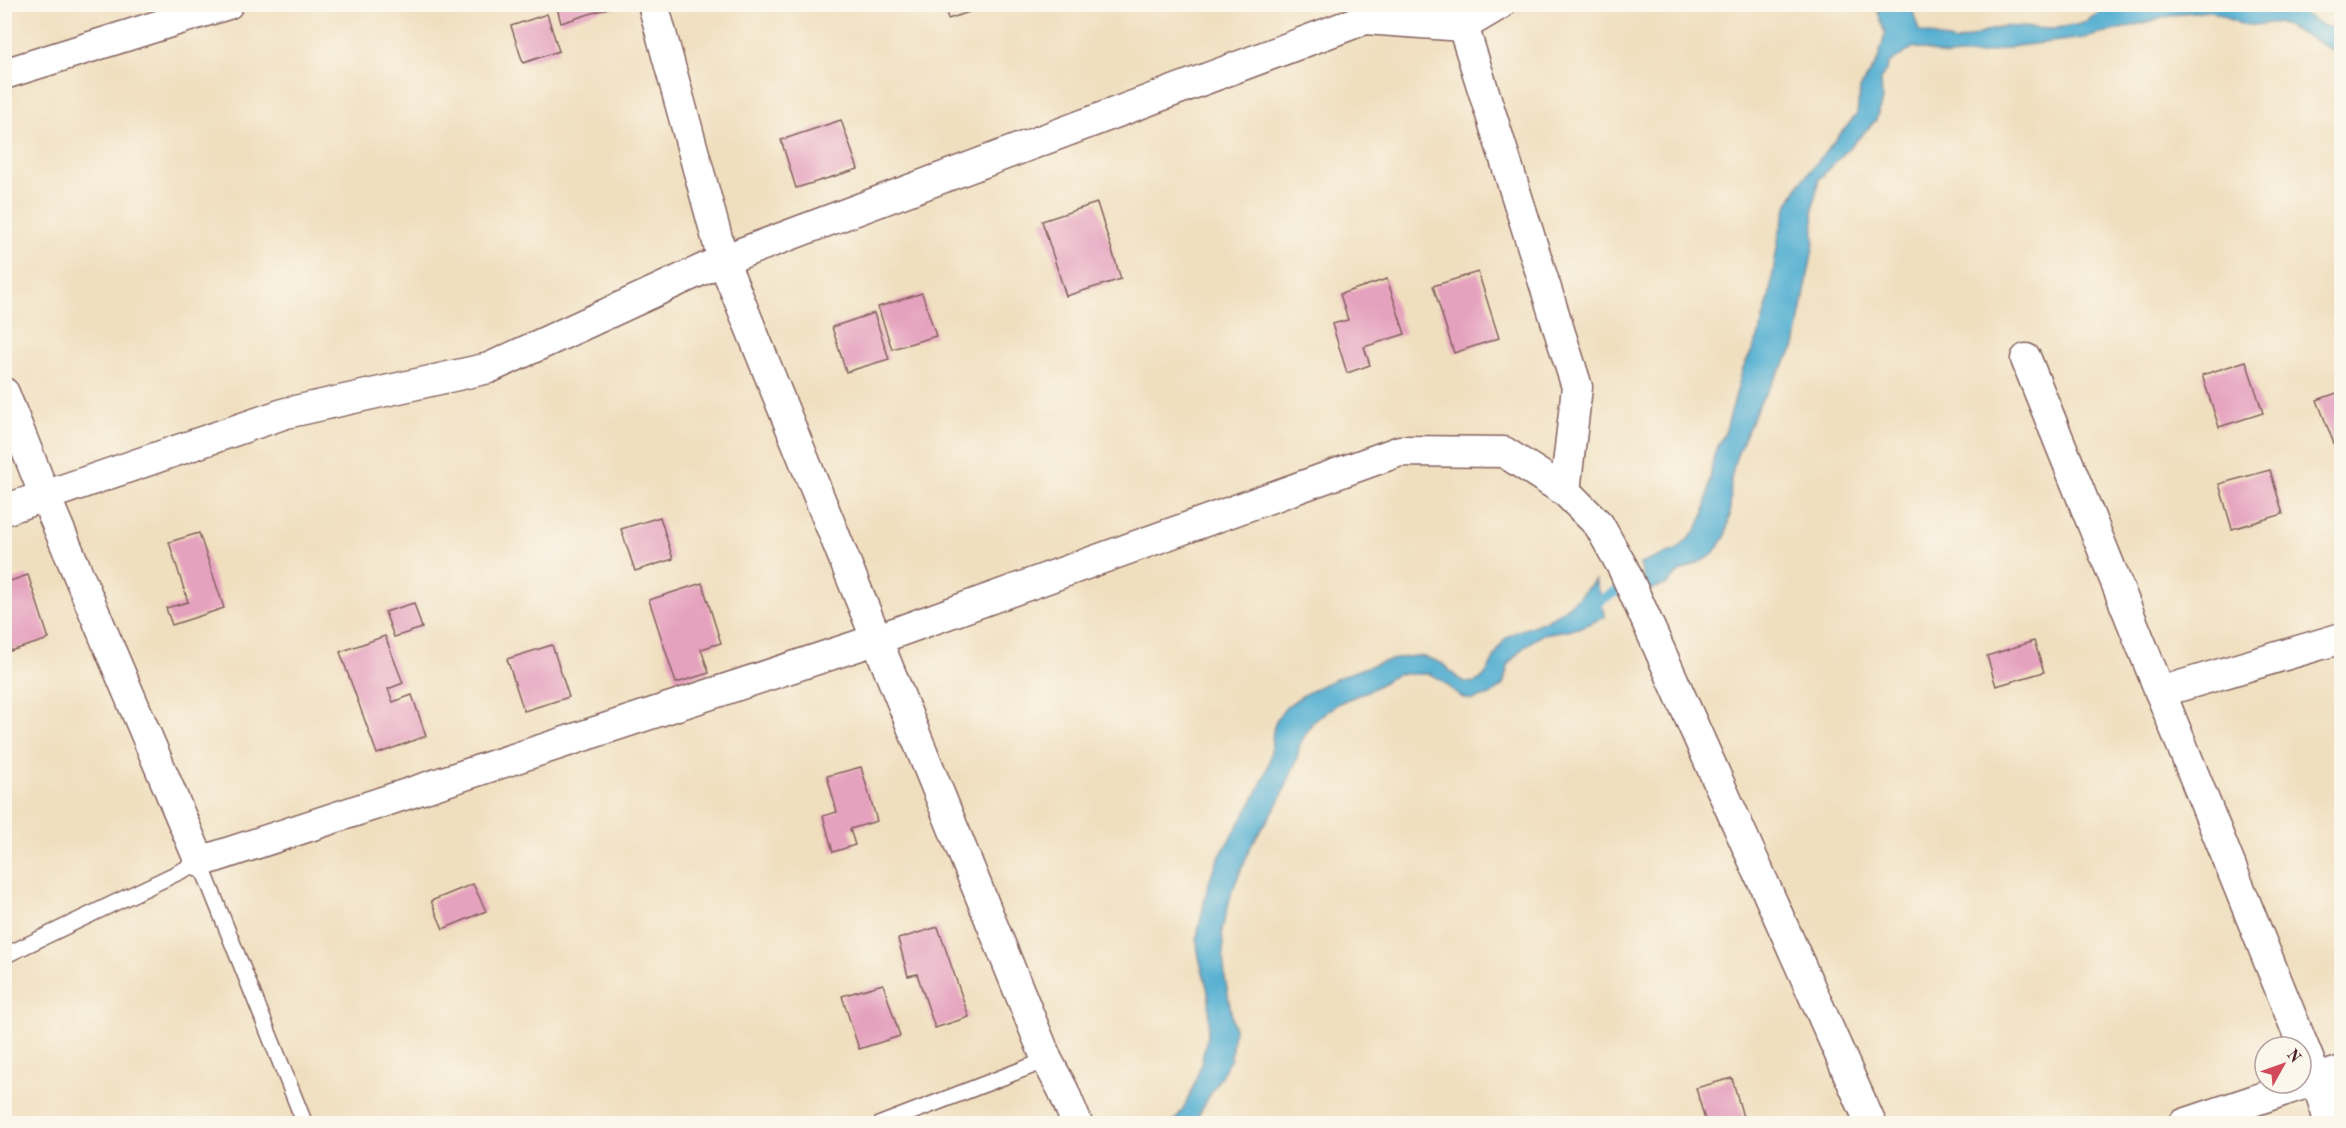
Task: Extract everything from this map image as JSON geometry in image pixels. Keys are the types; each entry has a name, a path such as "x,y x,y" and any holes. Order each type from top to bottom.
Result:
{"street":[{"path":"4,74 228,4"},
{"path":"653,4 723,260 1047,1060 1077,1124"},
{"path":"4,510 286,413 489,368 723,260 1365,19 1464,26 1500,4"},
{"path":"1464,26 1578,387 1565,491"},
{"path":"2026,359 2160,692 2329,1074 2330,1124"},
{"path":"4,393 45,496 200,862 875,640 1400,451 1504,452 1565,491 1599,525 1629,580 1871,1124"},
{"path":"2160,692 2342,638"},
{"path":"2184,1124 2329,1074"}],"lane":[{"path":"4,956 200,862 305,1124"},
{"path":"881,1124 1047,1060"}],"water":[{"path":"2138,4 2247,4 2260,8 2290,5 2321,25 2341,31 2341,54 2278,22 2245,26 2212,11 2182,13 2085,38 2017,46 1979,54 1946,56 1914,47 1890,63 1881,79 1882,100 1876,120 1819,179 1813,206 1814,242 1795,347 1758,406 1735,460 1731,479 1730,514 1725,538 1710,557 1679,572 1667,584 1647,591 1640,564 1678,549 1696,531 1705,512 1714,454 1726,430 1743,369 1758,338 1769,298 1779,235 1788,204 1800,183 1857,114 1860,89 1878,60 1885,34 1876,5 1911,5 1919,31 1955,42 2004,26 2051,29 2081,24 2104,10"},
{"path":"1595,580 1605,617 1579,628 1543,634 1525,646 1509,663 1503,685 1490,695 1472,700 1461,697 1430,674 1397,674 1372,689 1339,703 1312,723 1300,744 1296,762 1279,802 1252,844 1232,891 1222,929 1225,978 1234,1028 1231,1058 1194,1123 1173,1123 1189,1097 1201,1064 1208,1030 1209,999 1197,941 1209,881 1258,790 1269,763 1274,728 1283,711 1293,702 1328,682 1372,665 1410,657 1435,660 1460,680 1475,682 1488,670 1505,639 1555,616 1576,600"}],"building":[{"path":"556,4 618,4 618,5 561,23"},
{"path":"944,5 991,5 948,19"},
{"path":"547,14 559,51 523,63 511,26"},
{"path":"841,120 858,169 796,188 781,140"},
{"path":"1097,203 1121,279 1066,296 1042,221"},
{"path":"1478,272 1499,338 1454,353 1433,286"},
{"path":"1387,279 1405,334 1364,347 1370,365 1347,373 1332,324 1348,320 1340,294"},
{"path":"922,293 936,336 892,349 878,307"},
{"path":"874,313 889,359 846,372 832,327"},
{"path":"2246,361 2263,413 2219,427 2202,375"},
{"path":"2342,391 2342,462 2341,462 2317,400"},
{"path":"2270,470 2283,514 2232,529 2219,484"},
{"path":"660,517 673,559 635,571 621,529"},
{"path":"199,533 224,608 172,625 166,608 188,602 169,542"},
{"path":"28,575 49,639 4,653 4,583"},
{"path":"702,583 721,643 701,649 709,673 676,683 649,600"},
{"path":"414,603 422,628 394,637 385,612"},
{"path":"385,636 403,683 388,689 393,702 412,695 426,736 377,754 340,652"},
{"path":"2034,641 2044,672 1996,686 1987,656"},
{"path":"552,645 569,697 524,711 507,659"},
{"path":"861,767 877,821 850,829 855,845 833,852 823,816 837,812 827,776"},
{"path":"473,884 486,911 443,929 431,901"},
{"path":"938,927 969,1017 935,1028 917,974 908,976 898,939"},
{"path":"883,984 900,1036 859,1049 842,996"},
{"path":"1732,1078 1745,1124 1706,1124 1696,1088"}],"waterway":[{"path":"1589,606 1628,585"}]}
